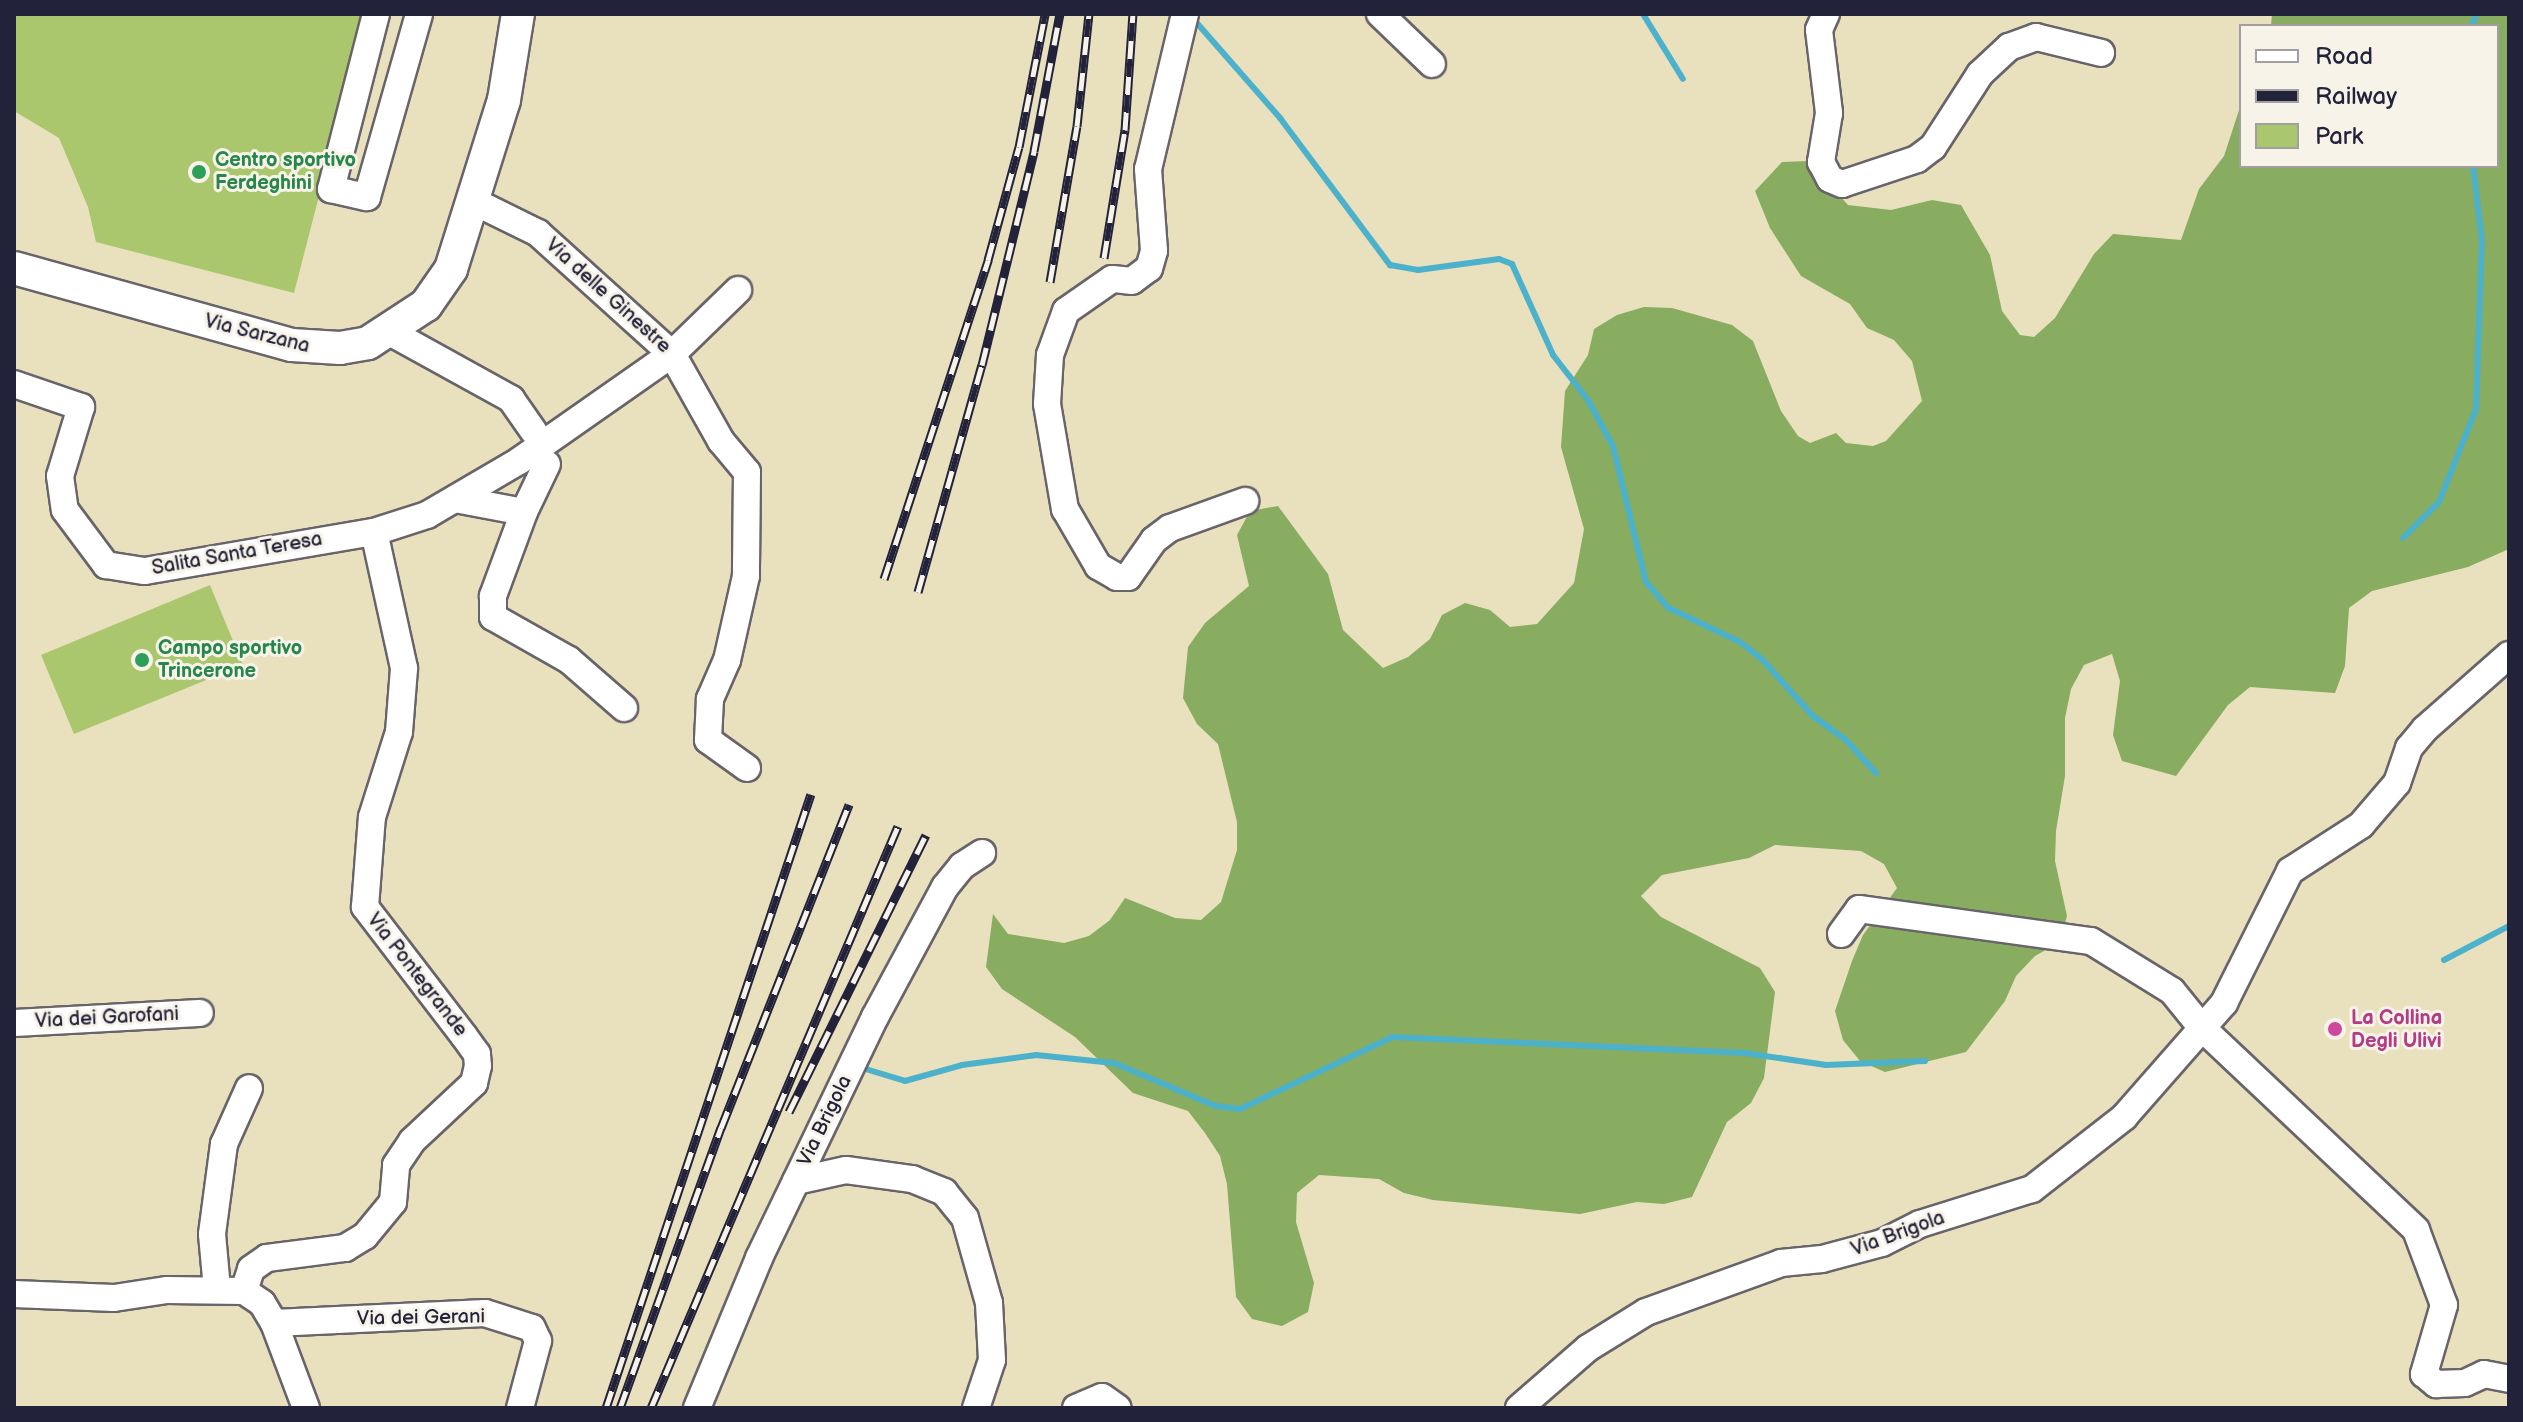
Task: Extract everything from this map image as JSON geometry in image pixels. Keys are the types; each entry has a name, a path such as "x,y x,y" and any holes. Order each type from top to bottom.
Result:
{"main road":[{"name":"Via Sarzana","path":"14,268 312,349 368,343 426,305 451,269 475,202 504,100 518,14"}],"street":[{"path":"376,14 331,189 367,197 419,14"},
{"path":"1185,14 1148,169 1154,251 1149,268 1132,281 1112,279 1066,311 1050,355 1047,404 1065,509 1098,566 1117,577 1128,577 1154,540 1170,528 1245,501"},
{"path":"1380,14 1432,64"},
{"path":"1826,14 1819,30 1820,61 1829,113 1821,162 1830,179 1842,184 1917,159 1933,147 1980,74 2009,47 2036,37 2101,53"},
{"name":"Via delle Ginestre","path":"475,202 538,233 672,354 721,441 747,472 746,576 727,660 710,699 708,740 747,768"},
{"path":"374,532 455,499 542,446 672,354 738,290"},
{"path":"388,331 511,399 533,431"},
{"name":"Salita Santa Teresa","path":"14,384 81,407 60,476 65,510 106,565 145,571 374,532"},
{"path":"547,464 524,512 493,596 493,617 569,660 624,708"},
{"path":"455,499 524,512"},
{"name":"Via Pontegrande","path":"244,1291 251,1269 267,1258 345,1248 365,1236 393,1202 396,1165 412,1141 474,1083 478,1066 477,1054 365,907 372,817 399,732 404,668 374,532"},
{"name":"Via Brigola","path":"1519,1408 1588,1348 1646,1312 1781,1263 1822,1259 1882,1243 1920,1224 2032,1189 2124,1117 2224,1003 2290,871 2361,825 2397,783 2409,748 2425,729 2509,655"},
{"name":"Via Brigola","path":"697,1408 796,1181 945,887 962,866 982,853"},
{"path":"1841,934 1859,909 2091,941 2172,991 2202,1028 2416,1230 2444,1305 2424,1374 2436,1384 2465,1383 2484,1374 2509,1379"},
{"name":"Via dei Garofani","path":"14,1023 200,1013"},
{"path":"217,1289 212,1234 224,1144 249,1088"},
{"path":"796,1181 846,1170 912,1179 944,1192 965,1218 989,1303 992,1360 976,1408"},
{"path":"14,1294 114,1298 217,1289 244,1291 262,1303 274,1323 306,1408"},
{"name":"Via dei Gerani","path":"274,1323 485,1313 532,1328 538,1341 520,1408"},
{"path":"1076,1408 1102,1397 1118,1408"}],"green space":[{"name":"Centro sportivo Ferdeghini","path":"14,14 366,14 294,293 96,242 88,207 59,138 14,111"},
{"path":"2272,14 2509,14 2509,549 2468,567 2372,591 2349,608 2345,666 2335,693 2250,687 2228,705 2176,776 2122,761 2113,735 2120,681 2112,654 2084,665 2071,689 2065,718 2065,776 2056,831 2055,861 2067,916 2060,942 2035,956 2016,976 2005,1001 1966,1052 1885,1072 1860,1061 1843,1040 1835,1011 1852,961 1863,935 1897,888 1884,864 1861,851 1775,845 1749,858 1662,875 1641,896 1661,917 1760,968 1775,992 1764,1078 1751,1103 1727,1122 1692,1197 1664,1204 1637,1202 1580,1214 1433,1200 1404,1193 1379,1179 1319,1175 1297,1193 1296,1222 1314,1283 1308,1312 1282,1326 1252,1319 1236,1297 1227,1184 1220,1156 1205,1133 1188,1111 1133,1093 1075,1037 1002,989 986,967 993,914 1008,934 1064,943 1089,936 1110,920 1125,898 1175,918 1201,920 1221,902 1237,850 1237,822 1218,744 1197,724 1183,698 1188,647 1205,623 1249,586 1237,535 1250,511 1278,506 1328,574 1343,630 1383,668 1408,657 1430,639 1442,615 1465,603 1490,610 1510,627 1537,624 1574,583 1584,529 1561,447 1565,391 1588,355 1594,329 1617,315 1644,307 1672,308 1732,325 1753,341 1781,411 1798,436 1810,443 1836,433 1846,443 1873,446 1886,441 1922,401 1912,361 1894,340 1867,328 1850,304 1801,276 1770,228 1755,191 1782,162 1809,161 1848,205 1891,210 1932,200 1961,205 1990,255 2002,311 2020,335 2034,337 2055,318 2094,254 2113,234 2181,240 2199,189 2224,156 2239,110 2239,168 2499,168 2499,24 2271,24"},
{"name":"Campo sportivo Trincerone","path":"210,585 243,665 74,734 41,655"}],"waterway":[{"path":"1643,14 1683,79"},
{"path":"2473,24 2476,14"},
{"path":"1196,22 1280,118 1390,265 1418,270 1499,259 1512,264 1553,355 1588,400 1613,446 1646,582 1669,608 1740,642 1762,659 1813,716 1846,740 1876,773"},
{"path":"2403,538 2439,502 2476,409 2482,241 2473,168"},
{"path":"2444,960 2509,926"},
{"path":"859,1067 905,1081 962,1065 1036,1055 1114,1063 1216,1106 1240,1109 1392,1037 1745,1053 1826,1065 1925,1061"}],"railway":[{"path":"884,579 988,260 1019,147 1045,14"},
{"path":"918,592 982,365 1034,151 1060,14"},
{"path":"1050,282 1077,126 1089,14"},
{"path":"1104,258 1125,130 1133,14"},
{"path":"606,1408 811,794"},
{"path":"620,1408 721,1128 849,804"},
{"path":"651,1408 898,826"},
{"path":"789,1112 926,835"}],"place":[{"name":"Centro sportivo Ferdeghini","path":"199,172"},
{"name":"Campo sportivo Trincerone","path":"142,660"},
{"name":"La Collina Degli Ulivi","path":"2335,1029"}]}
